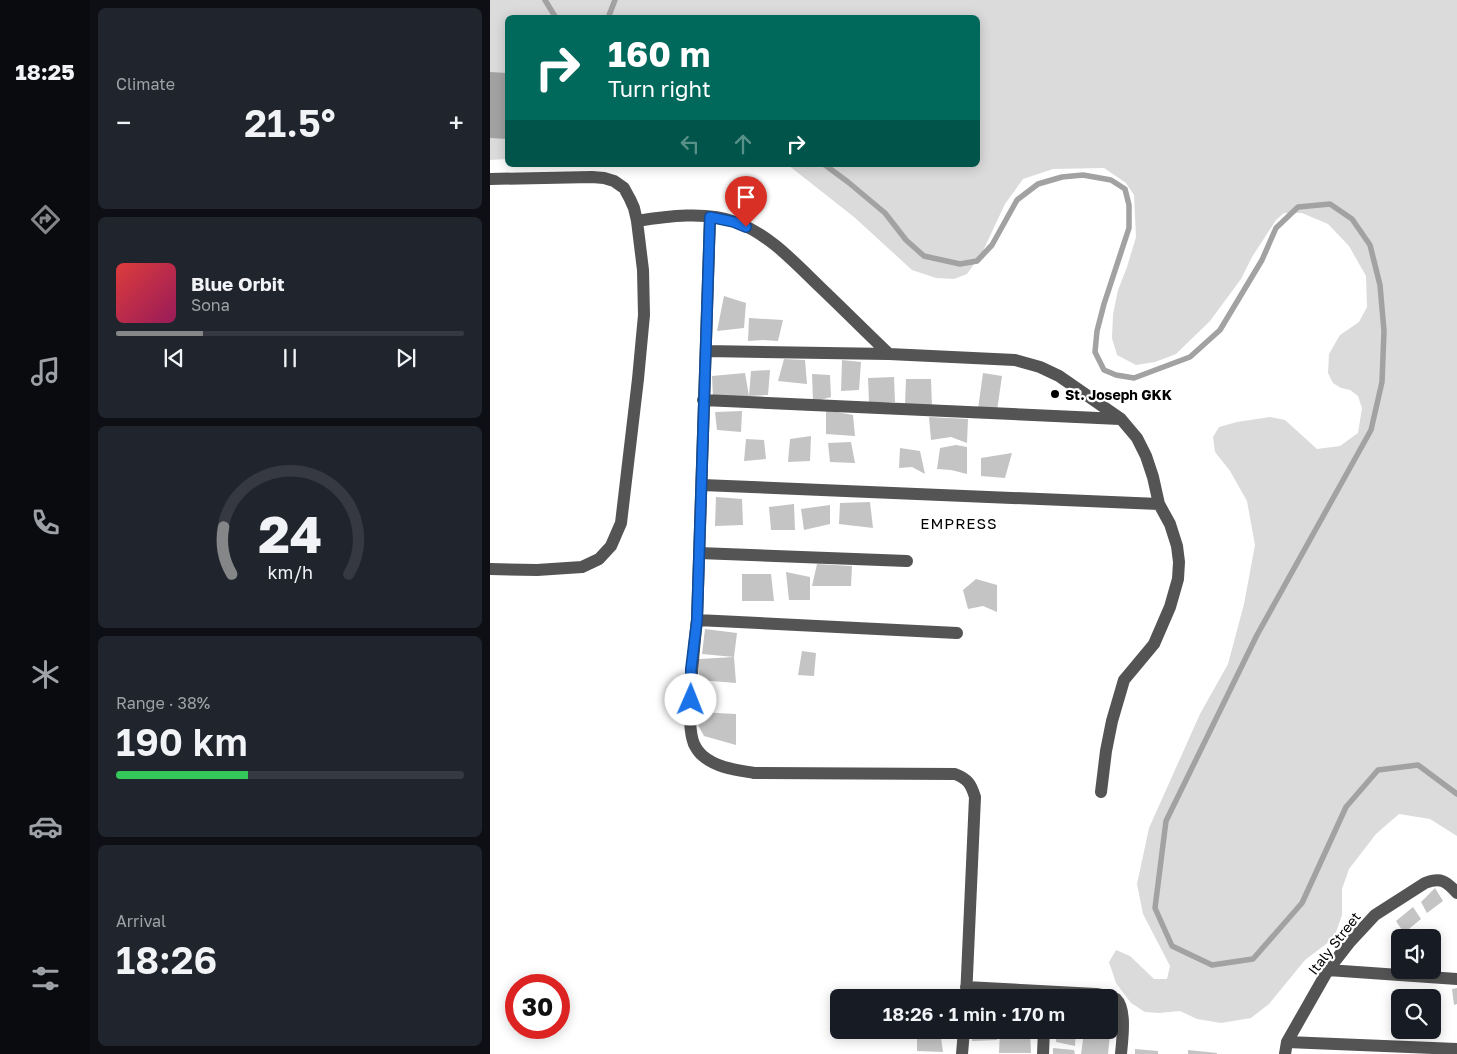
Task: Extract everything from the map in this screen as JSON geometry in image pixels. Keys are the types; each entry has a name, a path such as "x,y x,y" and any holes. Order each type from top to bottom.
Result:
{"street":[{"path":"490,179 592,177 614,180 624,188 634,208 637,221 643,270 644,315 621,523 611,546 599,559 582,567 537,570 490,569"},
{"path":"637,221 660,217 710,217 734,222 758,232 780,248 889,354"},
{"path":"710,217 697,620 691,669 691,734 695,746 702,755 713,763 754,773 955,774 965,778 972,786 975,797 966,989"},
{"path":"706,351 889,354 1015,360 1059,376 1121,419 1137,438 1146,456 1159,504 1170,524 1177,546 1179,562 1178,579 1170,607 1154,644 1124,680 1112,721 1101,792"},
{"path":"703,400 1121,419"},
{"path":"702,484 1159,504"},
{"path":"699,554 907,561"},
{"path":"697,620 957,633"},
{"name":"Italy Street","path":"1286,1048 1328,970 1349,943 1375,915 1425,883 1438,880 1450,885 1457,893"},
{"path":"1328,970 1457,979"},
{"path":"1118,1003 1121,1008 1122,1019 1120,1054"},
{"path":"962,1054 963,1039"},
{"path":"1043,1054 1044,1039"},
{"path":"1286,1048 1457,1049"}],"shaded area":[{"path":"490,0 1457,0 1457,836 1430,819 1399,814 1376,834 1349,869 1342,889 1342,915 1334,938 1305,960 1269,1004 1251,1018 1221,1023 1197,1019 1180,1011 1145,1012 1131,1003 1116,983 1109,962 1116,950 1130,956 1154,979 1167,979 1170,966 1143,914 1137,884 1149,828 1200,714 1228,664 1244,604 1255,545 1247,501 1230,471 1215,452 1213,437 1219,427 1270,417 1285,420 1317,449 1340,446 1358,433 1362,408 1358,396 1350,390 1341,388 1333,383 1328,373 1329,354 1340,335 1359,322 1367,307 1366,276 1349,246 1328,224 1302,213 1284,213 1276,220 1252,257 1241,279 1210,321 1176,354 1155,362 1136,365 1117,355 1112,338 1113,314 1118,290 1136,237 1134,195 1126,183 1104,168 1053,169 1023,179 1005,204 982,253 967,274 954,279 936,278 912,270 854,217 791,167 980,167 980,15 505,15 505,159 490,160"},
{"path":"490,72 505,73 505,139 490,138"}],"building":[{"path":"724,296 746,303 744,328 717,331"},
{"path":"749,318 783,320 778,341 748,341"},
{"path":"784,359 805,360 807,384 778,381"},
{"path":"842,360 861,362 859,390 841,391"},
{"path":"770,370 768,395 749,396 751,371"},
{"path":"745,373 749,396 713,398 712,376"},
{"path":"983,373 1002,376 997,411 978,409"},
{"path":"812,374 830,375 831,397 813,402"},
{"path":"894,377 895,402 869,403 868,378"},
{"path":"906,379 931,379 932,407 905,405"},
{"path":"826,410 853,415 855,436 826,434"},
{"path":"742,411 741,432 717,430 715,412"},
{"path":"929,417 968,419 967,443 951,437 931,440"},
{"path":"811,436 810,461 788,462 790,439"},
{"path":"746,439 764,440 766,459 744,461"},
{"path":"851,442 855,463 830,462 828,443"},
{"path":"956,445 967,447 967,474 937,469 940,448"},
{"path":"900,448 920,451 925,474 912,467 899,468"},
{"path":"1012,453 1005,478 981,476 981,458"},
{"path":"716,497 742,499 743,525 715,526"},
{"path":"870,502 873,528 839,524 840,503"},
{"path":"794,504 795,530 771,530 769,507"},
{"path":"830,505 830,524 804,530 801,509"},
{"path":"817,564 852,566 851,586 812,586"},
{"path":"786,572 810,577 810,600 789,600"},
{"path":"742,574 771,574 774,601 742,601"},
{"path":"976,579 997,585 997,612 983,606 968,609 963,590"},
{"path":"705,629 737,633 734,657 702,654"},
{"path":"802,651 816,653 814,676 798,675"},
{"path":"734,657 736,683 699,680 699,659"},
{"path":"698,712 736,714 736,745 704,736 698,725"},
{"path":"1435,888 1443,901 1427,913 1421,902"},
{"path":"1413,907 1421,919 1409,929 1401,929 1396,921"},
{"path":"1457,988 1457,1004 1454,1005 1452,989"},
{"path":"917,1039 941,1039 943,1052 917,1051"},
{"path":"972,1039 997,1040 972,1041"},
{"path":"1000,1039 1030,1039 1031,1053 999,1053"},
{"path":"1056,1039 1075,1039 1075,1046 1056,1042"},
{"path":"1083,1039 1110,1039 1108,1054 1081,1054"},
{"path":"1053,1048 1074,1050 1075,1054 1053,1054"},
{"path":"1135,1049 1158,1051 1158,1054 1135,1054"},
{"path":"1188,1050 1217,1053 1217,1054 1188,1054"}],"waterway":[{"path":"545,0 554,15"},
{"path":"609,15 615,0"},
{"path":"828,167 885,213 906,240 924,256 960,264 977,261 992,245 1017,200 1038,184 1062,177 1083,175 1111,180 1125,189 1129,205 1129,228 1104,304 1097,331 1095,352 1104,370 1116,375 1134,378 1190,357 1220,330 1262,260 1276,228 1298,207 1330,204 1352,219 1370,245 1380,285 1384,331 1382,382 1371,430 1257,635 1166,821 1155,908 1172,946 1212,965 1253,959 1302,903 1346,807 1378,770 1418,765 1457,794"}],"place":[{"name":"St. Joseph GKK","path":"1055,394"}],"district":[{"name":"EMPRESS","path":"959,523"}],"route":[{"path":"691,700 691,669 697,620 710,217 734,222 746,227"}]}
